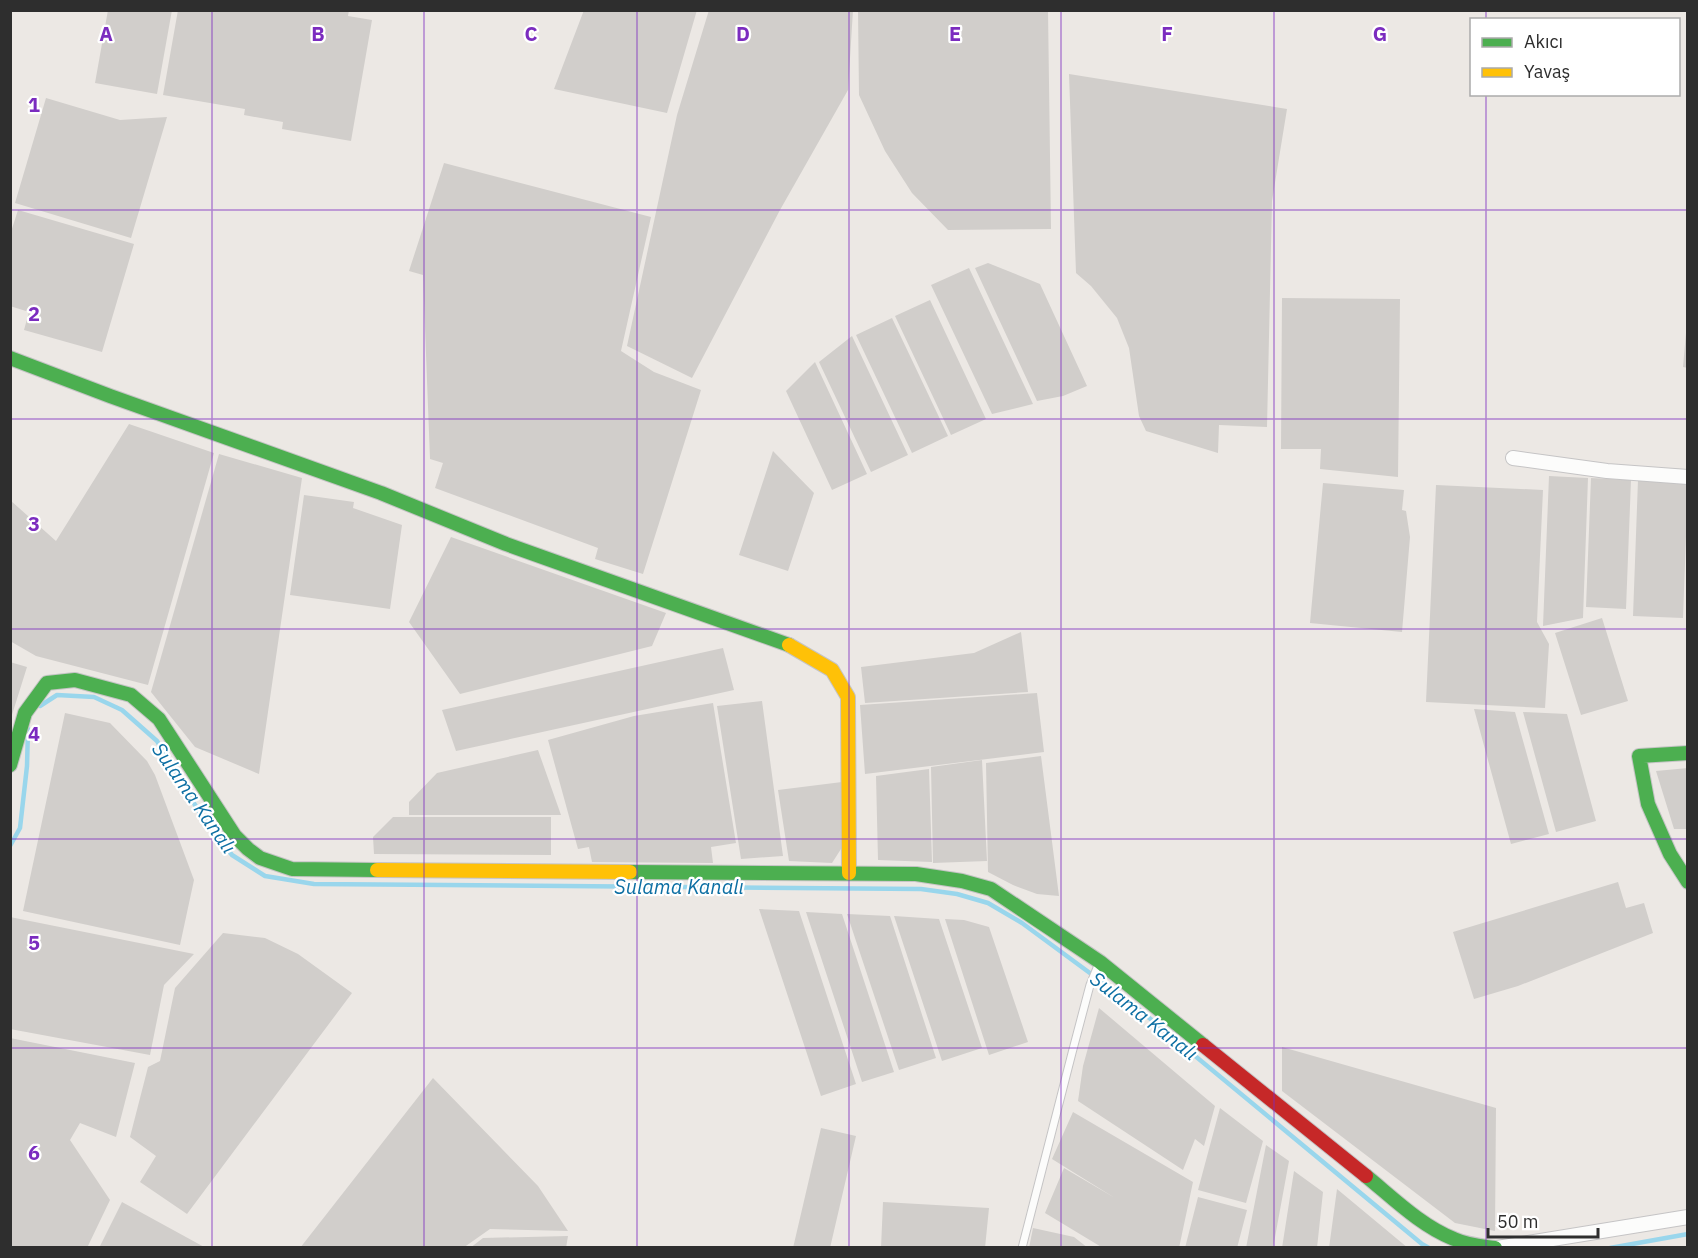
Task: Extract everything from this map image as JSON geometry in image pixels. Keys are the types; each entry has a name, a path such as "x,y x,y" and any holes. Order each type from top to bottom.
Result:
{"street":[{"path":"10,358 381,494 506,544 786,643 831,669 848,697 849,873"},
{"path":"1513,458 1607,471 1688,477"},
{"path":"10,765 25,713 47,682 75,680 131,695 159,719 247,851 264,861 292,869 916,874 962,881 992,889 1100,962 1426,1224 1444,1236 1464,1244 1496,1248 1688,1217"},
{"path":"1688,753 1639,756 1648,804 1670,854 1688,882"}],"lane":[{"path":"1022,1248 1090,985 1100,962"}],"building":[{"path":"108,10 172,10 157,94 95,83"},
{"path":"178,10 349,10 348,16 372,20 351,141 282,129 283,122 244,115 245,109 163,95"},
{"path":"584,10 697,10 667,113 554,89"},
{"path":"709,10 853,10 848,90 780,210 692,378 627,346 677,115"},
{"path":"858,10 1048,10 1051,229 948,230 912,193 885,151 859,95"},
{"path":"1069,74 1287,109 1272,201 1267,427 1219,425 1218,453 1146,431 1139,416 1129,348 1117,318 1091,286 1076,273"},
{"path":"46,98 120,120 167,117 131,238 15,203"},
{"path":"444,163 651,217 621,351 654,372 701,390 643,574 595,559 598,548 435,488 443,463 430,459 423,275 409,271"},
{"path":"18,210 134,244 102,352 24,330 29,312 10,306 10,235"},
{"path":"988,263 1040,284 1087,386 1063,396 1037,401 975,268"},
{"path":"969,268 1033,404 992,414 931,285"},
{"path":"1282,298 1400,299 1398,477 1320,469 1321,449 1281,449"},
{"path":"930,300 986,419 951,435 895,316"},
{"path":"892,318 948,436 912,453 856,335"},
{"path":"1686,333 1688,333 1688,368 1683,367"},
{"path":"852,336 908,455 871,472 819,362"},
{"path":"815,362 867,474 832,490 786,391"},
{"path":"129,424 214,453 148,685 36,656 10,641 10,500 56,541"},
{"path":"773,451 814,493 788,571 739,555"},
{"path":"219,454 302,478 259,774 195,747 151,692"},
{"path":"1549,476 1588,478 1583,618 1543,626"},
{"path":"1591,478 1631,480 1626,609 1586,607"},
{"path":"1638,480 1688,482 1683,618 1633,616"},
{"path":"1323,483 1404,490 1402,510 1406,511 1410,537 1402,632 1310,623"},
{"path":"1436,485 1543,490 1537,622 1549,644 1545,708 1426,702"},
{"path":"304,495 354,502 353,508 402,525 390,609 290,595"},
{"path":"451,537 666,613 652,646 460,694 409,622"},
{"path":"1602,618 1628,701 1581,715 1555,633"},
{"path":"1021,632 1028,692 865,703 861,667 974,653"},
{"path":"723,648 734,690 456,751 442,710"},
{"path":"10,662 27,667 11,718 10,718"},
{"path":"1037,693 1044,752 865,774 860,705"},
{"path":"762,701 783,856 741,859 717,706"},
{"path":"713,703 736,843 711,847 713,863 592,862 589,847 578,849 548,740 634,716"},
{"path":"1474,709 1515,712 1549,834 1511,844"},
{"path":"1523,712 1567,714 1596,821 1556,832"},
{"path":"65,713 110,723 147,761 155,775 194,880 180,945 23,911"},
{"path":"538,750 561,815 409,815 409,802 437,773"},
{"path":"1041,756 1059,896 1037,894 988,872 986,763"},
{"path":"982,760 987,861 933,863 931,767"},
{"path":"1688,768 1688,829 1674,829 1656,771"},
{"path":"929,769 932,862 878,860 876,776"},
{"path":"842,782 841,849 832,863 789,861 778,790"},
{"path":"393,817 551,817 551,855 374,854 373,837"},
{"path":"1618,882 1626,908 1644,903 1653,933 1518,986 1474,999 1453,932"},
{"path":"759,909 799,911 856,1084 821,1096"},
{"path":"806,912 842,914 894,1072 862,1082"},
{"path":"847,914 890,916 936,1058 899,1070"},
{"path":"894,916 939,919 982,1048 942,1061"},
{"path":"10,917 194,954 164,985 150,1055 10,1029"},
{"path":"945,919 964,920 989,927 1028,1042 989,1055"},
{"path":"223,933 265,938 298,954 352,993 187,1214 140,1182 156,1156 130,1137 148,1067 160,1061 175,988"},
{"path":"1099,1008 1215,1106 1204,1146 1195,1139 1183,1170 1078,1101 1083,1066"},
{"path":"10,1038 135,1063 116,1137 80,1123 70,1140 110,1200 87,1248 10,1248"},
{"path":"1282,1047 1496,1108 1495,1231 1455,1223 1282,1091"},
{"path":"433,1078 538,1186 568,1231 490,1229 463,1248 300,1248"},
{"path":"1220,1108 1263,1141 1246,1203 1198,1190"},
{"path":"1073,1112 1193,1182 1179,1248 1103,1248 1045,1213 1064,1168 1115,1198 1052,1159"},
{"path":"821,1128 856,1136 830,1248 793,1248"},
{"path":"1266,1145 1289,1161 1273,1248 1246,1248"},
{"path":"1294,1171 1323,1192 1317,1248 1282,1248"},
{"path":"1337,1189 1408,1248 1329,1248"},
{"path":"1198,1197 1247,1210 1237,1248 1185,1248"},
{"path":"122,1202 206,1248 99,1248"},
{"path":"883,1202 989,1208 985,1248 881,1248"},
{"path":"1033,1228 1074,1237 1088,1248 1029,1248"},
{"path":"568,1236 566,1248 470,1248 483,1238"}],"waterway":[{"name":"Sulama Kanalı","path":"40,706 57,695 94,697 122,710 157,741 201,815 232,855 265,876 314,884 921,889 957,894 988,903 1022,923 1136,1007 1429,1248"},
{"name":"Sulama Kanalı","path":"10,846 20,828 27,766 28,729"},
{"name":"Sulama Kanalı","path":"1610,1248 1688,1234"}],"traffic: fast":[{"path":"10,358 381,493 506,544 789,645"},
{"path":"10,765 25,713 47,683 75,680 131,695 159,719 235,836 260,858 292,869 377,870"},
{"path":"1688,753 1639,756 1648,804 1670,854 1688,882"},
{"path":"630,872 916,874 962,881 991,889 1100,962 1203,1045"},
{"path":"1366,1176 1430,1227 1464,1243 1495,1248"}],"traffic: slow":[{"path":"789,645 832,670 848,697 849,873"},
{"path":"377,870 630,872"}],"traffic: jam":[{"path":"1203,1045 1366,1176"}]}
